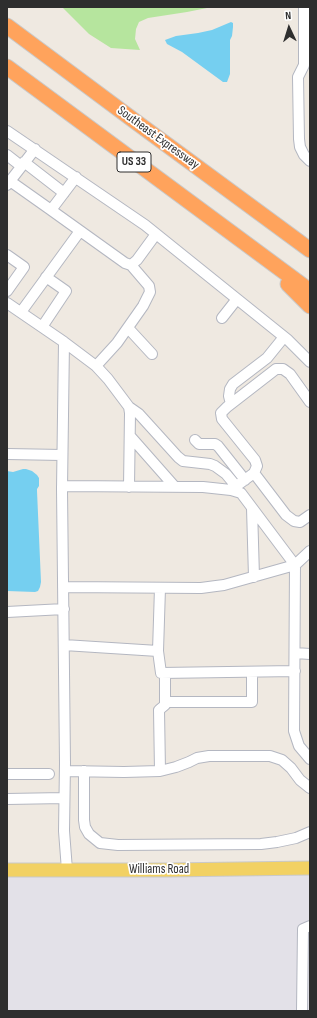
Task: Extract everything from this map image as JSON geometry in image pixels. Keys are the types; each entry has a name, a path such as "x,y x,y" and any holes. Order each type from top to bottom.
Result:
{"highway":[{"name":"Southeast Expressway","path":"7,26 310,250"},
{"name":"US 33","path":"7,67 310,291"},
{"path":"230,191 247,199 310,238"},
{"path":"249,246 310,306"}],"main road":[{"name":"Williams Road","path":"7,870 310,868"}],"lane":[{"path":"304,7 307,65 298,77 299,139 300,148 310,161"},
{"path":"7,131 145,225 284,337 310,362"},
{"path":"35,149 8,183 51,210 125,263 131,265 149,286 150,292 143,306 118,343 96,366"},
{"path":"7,155 64,193"},
{"path":"51,210 76,177"},
{"path":"21,312 80,231"},
{"path":"131,265 137,260 156,234"},
{"path":"7,255 24,267 7,291"},
{"path":"42,327 66,291 46,277"},
{"path":"222,318 237,299"},
{"path":"7,303 96,366 129,407 143,419 183,461 210,464 226,474 234,488 241,493 295,565 294,731 299,746 310,759"},
{"path":"128,328 152,354"},
{"path":"232,403 229,396 230,389 233,384 267,358 284,337"},
{"path":"64,342 62,486 65,771 64,831 67,870"},
{"path":"62,486 234,488 254,473 257,466 255,460 222,419 221,413 276,370 283,369 290,374 310,402"},
{"path":"129,407 129,487"},
{"path":"130,436 175,487"},
{"path":"195,440 199,444 215,444 218,446 245,480"},
{"path":"7,454 62,454"},
{"path":"254,473 286,515 294,521 300,522 310,515"},
{"path":"252,508 254,577"},
{"path":"63,587 201,588 224,585 295,565 310,551"},
{"path":"160,588 158,651 161,673 295,672"},
{"path":"7,612 64,609"},
{"path":"64,645 158,651"},
{"path":"295,654 310,654"},
{"path":"165,702 252,702 252,672"},
{"path":"160,771 159,710 165,702 166,673"},
{"path":"65,771 160,771 176,768 197,758 209,756 270,756 282,760 291,768 300,780 310,788"},
{"path":"84,771 85,827 89,834 100,843 118,845 261,844 296,838 310,832"},
{"path":"7,774 49,774"},
{"path":"7,799 64,798"},
{"path":"302,1011 303,929 310,926"}],"shaded area":[{"path":"310,868 310,1011 7,1011 7,870"}],"green space":[{"path":"62,7 212,7 148,18 139,22 136,29 135,39 140,50 111,48 89,34"}],"water":[{"path":"231,22 233,23 233,27 230,40 230,74 227,82 223,82 182,52 167,44 165,40 176,36 212,30"},
{"path":"23,469 32,471 39,478 39,486 37,491 41,582 38,591 35,592 7,591 7,471 13,472"}]}
